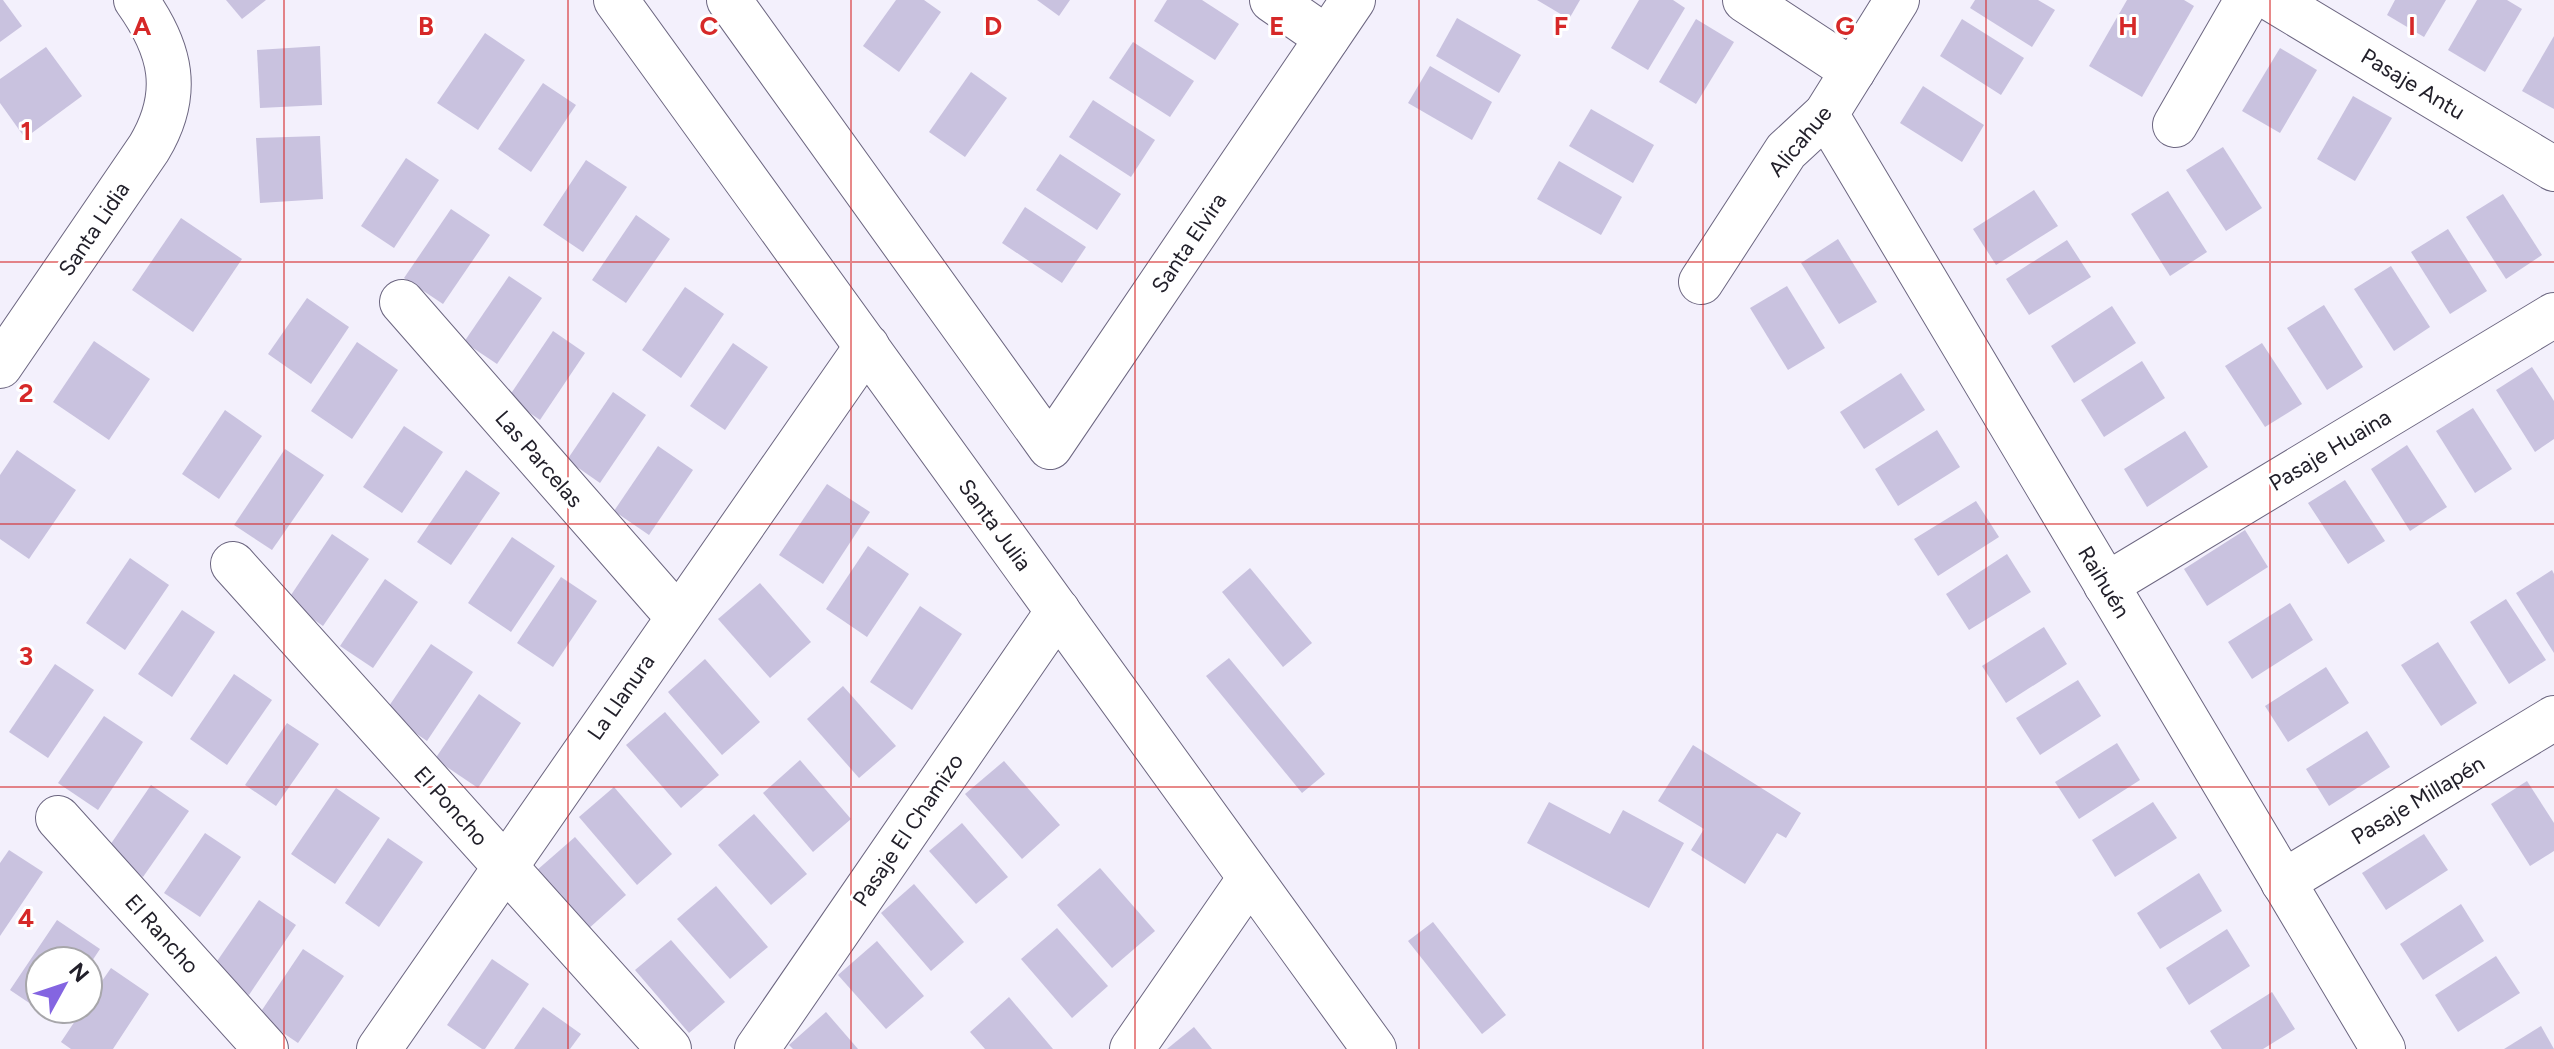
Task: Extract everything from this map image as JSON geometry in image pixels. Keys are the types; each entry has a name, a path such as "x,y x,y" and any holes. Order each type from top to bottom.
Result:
{"street":[{"name":"Santa Lidia","path":"0,366 149,148 163,119 168,83 166,59 159,35 136,0"},
{"name":"Santa Julia","path":"616,0 1374,1049"},
{"name":"Santa Elvira","path":"729,0 1050,447 1353,0"},
{"path":"1272,0 1327,38"},
{"path":"1745,0 1853,71"},
{"name":"Alicahue","path":"1701,282 1786,151 1826,114 1897,0"},
{"path":"2175,125 2247,0"},
{"name":"Pasaje Antu","path":"2273,0 2554,169"},
{"name":"Raihuén","path":"1826,114 2383,1049"},
{"name":"Las Parcelas","path":"402,302 677,616"},
{"name":"Pasaje Huaina","path":"2106,585 2554,315"},
{"name":"La Llanura","path":"379,1049 867,346"},
{"name":"El Poncho","path":"233,564 669,1049"},
{"name":"Pasaje El Chamizo","path":"757,1049 1058,611"},
{"name":"Pasaje Millapén","path":"2283,882 2554,718"},
{"name":"El Rancho","path":"58,818 266,1049"},
{"path":"1132,1049 1250,878"}],"building":[{"path":"0,0 22,26 0,42"},
{"path":"226,0 266,0 242,19"},
{"path":"896,0 924,0 941,12 899,72 863,46"},
{"path":"1037,0 1070,0 1059,16"},
{"path":"1167,0 1202,0 1239,24 1215,60 1154,21"},
{"path":"1537,0 1580,0 1569,19"},
{"path":"1639,0 1673,0 1685,8 1648,70 1611,48"},
{"path":"1975,0 2038,0 2055,10 2032,47 1970,8"},
{"path":"2127,0 2184,0 2194,6 2142,97 2089,66"},
{"path":"2395,0 2446,0 2424,37 2387,15"},
{"path":"2477,0 2507,0 2522,9 2485,72 2448,50"},
{"path":"1457,18 1521,55 1499,93 1436,56"},
{"path":"1696,19 1734,42 1696,104 1659,82"},
{"path":"1962,19 2024,58 2001,95 1940,56"},
{"path":"485,33 525,60 478,130 437,103"},
{"path":"2554,36 2554,109 2522,91"},
{"path":"1133,42 1194,81 1170,117 1109,78"},
{"path":"320,46 322,105 260,108 257,50"},
{"path":"46,47 82,96 25,138 0,103 0,79"},
{"path":"2280,48 2317,70 2280,133 2242,111"},
{"path":"1430,66 1492,102 1472,140 1408,103"},
{"path":"971,72 1007,98 965,157 929,132"},
{"path":"543,83 576,105 531,172 498,149"},
{"path":"1923,86 1984,125 1962,162 1900,123"},
{"path":"2353,96 2392,118 2355,181 2317,159"},
{"path":"1093,100 1155,140 1131,177 1069,137"},
{"path":"1591,109 1654,145 1633,183 1569,146"},
{"path":"320,136 323,199 260,203 256,138"},
{"path":"2223,147 2262,208 2226,231 2186,170"},
{"path":"1060,154 1121,194 1097,230 1036,190"},
{"path":"406,158 439,180 394,248 361,226"},
{"path":"586,160 627,187 583,252 543,225"},
{"path":"1559,161 1622,197 1601,235 1537,199"},
{"path":"2034,190 2058,226 1996,265 1973,229"},
{"path":"2168,191 2207,252 2170,276 2131,214"},
{"path":"2503,194 2542,255 2506,279 2466,217"},
{"path":"1025,207 1086,247 1062,283 1002,243"},
{"path":"451,209 490,235 443,304 404,278"},
{"path":"636,215 670,239 626,303 592,280"},
{"path":"181,218 242,259 193,332 132,290"},
{"path":"2448,229 2487,291 2450,314 2411,252"},
{"path":"1838,239 1877,302 1839,324 1801,263"},
{"path":"2067,240 2091,277 2029,315 2006,279"},
{"path":"2391,266 2430,327 2394,351 2354,289"},
{"path":"509,276 542,298 497,364 464,342"},
{"path":"1787,286 1825,348 1788,370 1750,308"},
{"path":"685,287 724,314 681,378 642,350"},
{"path":"307,298 349,327 311,384 268,354"},
{"path":"2324,305 2363,367 2327,390 2287,328"},
{"path":"2112,306 2136,343 2074,383 2051,346"},
{"path":"553,331 585,353 540,420 508,398"},
{"path":"94,341 150,379 109,440 53,402"},
{"path":"357,342 398,370 352,439 311,411"},
{"path":"733,343 768,367 725,430 690,406"},
{"path":"2262,343 2302,404 2265,427 2225,366"},
{"path":"2142,361 2165,398 2104,437 2081,400"},
{"path":"2532,367 2554,401 2554,439 2535,452 2496,390"},
{"path":"1901,373 1925,410 1864,449 1840,412"},
{"path":"613,392 646,415 600,483 567,460"},
{"path":"2473,408 2512,469 2475,493 2436,431"},
{"path":"225,410 262,436 219,499 182,474"},
{"path":"404,426 443,452 402,513 363,487"},
{"path":"1937,430 1960,467 1898,506 1875,469"},
{"path":"2185,431 2208,467 2147,507 2124,469"},
{"path":"2407,445 2447,507 2410,531 2371,469"},
{"path":"658,446 693,470 649,535 614,511"},
{"path":"285,449 324,475 272,550 234,525"},
{"path":"17,450 76,490 29,559 0,539 0,475"},
{"path":"466,470 500,493 451,565 417,542"},
{"path":"2345,480 2385,541 2348,564 2308,503"},
{"path":"827,484 870,512 823,584 779,555"},
{"path":"1976,501 1999,537 1938,576 1914,539"},
{"path":"2245,530 2268,567 2207,606 2184,569"},
{"path":"332,534 369,559 323,626 287,601"},
{"path":"512,537 555,566 511,632 468,603"},
{"path":"868,546 909,574 867,637 826,609"},
{"path":"2007,554 2031,592 1969,630 1946,594"},
{"path":"130,558 169,585 125,650 86,623"},
{"path":"1250,568 1312,643 1283,667 1222,592"},
{"path":"2552,570 2554,574 2554,653 2516,593"},
{"path":"561,577 597,601 553,667 517,643"},
{"path":"385,579 418,602 373,668 340,646"},
{"path":"760,583 811,642 770,678 718,619"},
{"path":"2506,599 2546,660 2509,684 2470,622"},
{"path":"2290,603 2313,640 2252,679 2228,642"},
{"path":"920,606 962,634 912,710 870,682"},
{"path":"182,610 215,632 172,697 138,674"},
{"path":"2044,627 2067,664 2006,703 1982,666"},
{"path":"2438,642 2477,703 2441,726 2401,665"},
{"path":"431,644 473,672 427,741 385,712"},
{"path":"1229,658 1325,774 1302,793 1206,676"},
{"path":"705,659 760,722 722,755 668,692"},
{"path":"55,664 94,690 48,758 9,732"},
{"path":"2326,667 2349,703 2288,742 2265,706"},
{"path":"234,674 272,700 227,765 190,739"},
{"path":"2078,680 2101,716 2040,755 2016,718"},
{"path":"843,686 896,746 859,778 807,719"},
{"path":"479,694 521,723 478,788 435,759"},
{"path":"665,712 719,775 681,808 626,745"},
{"path":"104,716 143,742 98,810 58,783"},
{"path":"287,723 319,744 276,806 245,785"},
{"path":"2367,731 2390,767 2329,806 2306,769"},
{"path":"2117,743 2140,780 2079,819 2055,782"},
{"path":"1693,745 1801,813 1786,838 1777,833 1745,884 1691,850 1704,829 1658,801"},
{"path":"800,760 851,819 813,852 763,793"},
{"path":"1004,761 1060,825 1022,859 965,794"},
{"path":"2527,781 2554,823 2554,851 2530,866 2491,804"},
{"path":"151,785 189,811 143,877 106,851"},
{"path":"614,787 672,854 637,885 579,817"},
{"path":"336,788 380,818 335,884 291,854"},
{"path":"1549,802 1610,834 1623,810 1684,843 1649,908 1527,843"},
{"path":"2153,802 2177,838 2115,877 2092,840"},
{"path":"754,814 807,874 771,905 718,845"},
{"path":"962,823 1008,877 976,904 929,851"},
{"path":"205,833 241,857 200,917 164,893"},
{"path":"2424,834 2448,870 2386,910 2362,873"},
{"path":"575,837 626,895 587,930 536,871"},
{"path":"388,838 423,862 379,927 345,903"},
{"path":"9,850 43,872 0,936 0,863"},
{"path":"1100,868 1155,931 1112,968 1057,905"},
{"path":"2199,873 2222,911 2160,949 2137,913"},
{"path":"914,884 964,942 931,971 881,913"},
{"path":"716,886 768,947 730,979 677,919"},
{"path":"259,900 296,925 249,995 211,970"},
{"path":"2461,904 2484,941 2423,980 2400,944"},
{"path":"57,920 94,945 40,945"},
{"path":"1433,922 1506,1015 1482,1034 1408,941"},
{"path":"1057,928 1108,986 1072,1018 1021,959"},
{"path":"2227,929 2250,966 2189,1005 2166,968"},
{"path":"671,940 725,1002 689,1033 635,970"},
{"path":"877,941 924,996 886,1029 838,975"},
{"path":"303,949 344,976 298,1043 258,1016"},
{"path":"2496,956 2520,993 2458,1032 2435,995"},
{"path":"492,959 529,984 485,1049 482,1049 447,1025"},
{"path":"111,968 149,994 113,1049 71,1049 61,1042 72,1025 104,1025 104,978"},
{"path":"24,969 24,999 10,990"},
{"path":"2272,992 2295,1029 2263,1049 2222,1049 2210,1031"},
{"path":"1009,997 1053,1049 985,1049 970,1032"},
{"path":"543,1007 581,1034 570,1049 514,1049"},
{"path":"826,1012 858,1049 793,1049 789,1045"},
{"path":"2541,1026 2554,1049 2504,1049"},
{"path":"1194,1027 1212,1049 1167,1049"}]}
